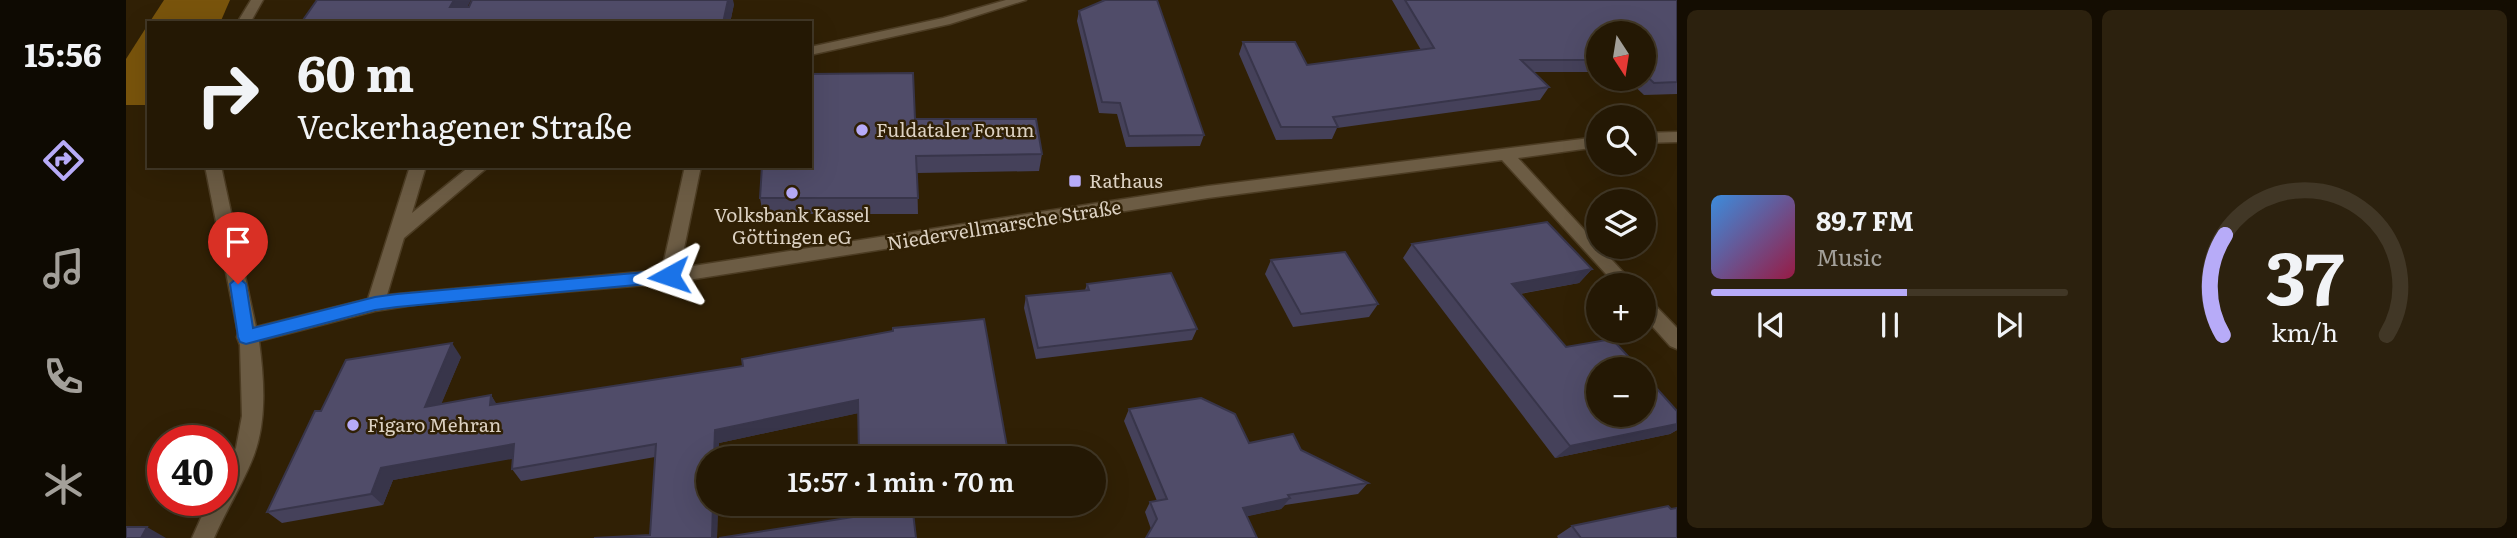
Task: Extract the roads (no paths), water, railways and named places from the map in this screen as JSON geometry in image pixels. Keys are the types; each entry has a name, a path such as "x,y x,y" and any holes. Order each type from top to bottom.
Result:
{"street":[{"path":"244,21 257,0"},
{"path":"812,51 945,21 1020,0"},
{"path":"1656,138 1677,137"},
{"name":"Niedervellmarsche Straße","path":"246,337 375,304 420,297 669,276 1208,192 1586,143"},
{"path":"1504,152 1615,273"},
{"path":"213,168 234,257 254,387 246,449 238,465"},
{"path":"375,304 417,168"},
{"path":"396,235 479,168"},
{"path":"669,276 693,168"},
{"path":"1656,318 1677,341"},
{"path":"203,538 213,516"}],"place":[{"name":"Fuldataler Forum","path":"862,130"},
{"name":"Rathaus","path":"1075,181"},
{"name":"Volksbank Kassel Göttingen eG","path":"792,193"},
{"name":"Figaro Mehran","path":"353,425"}]}
